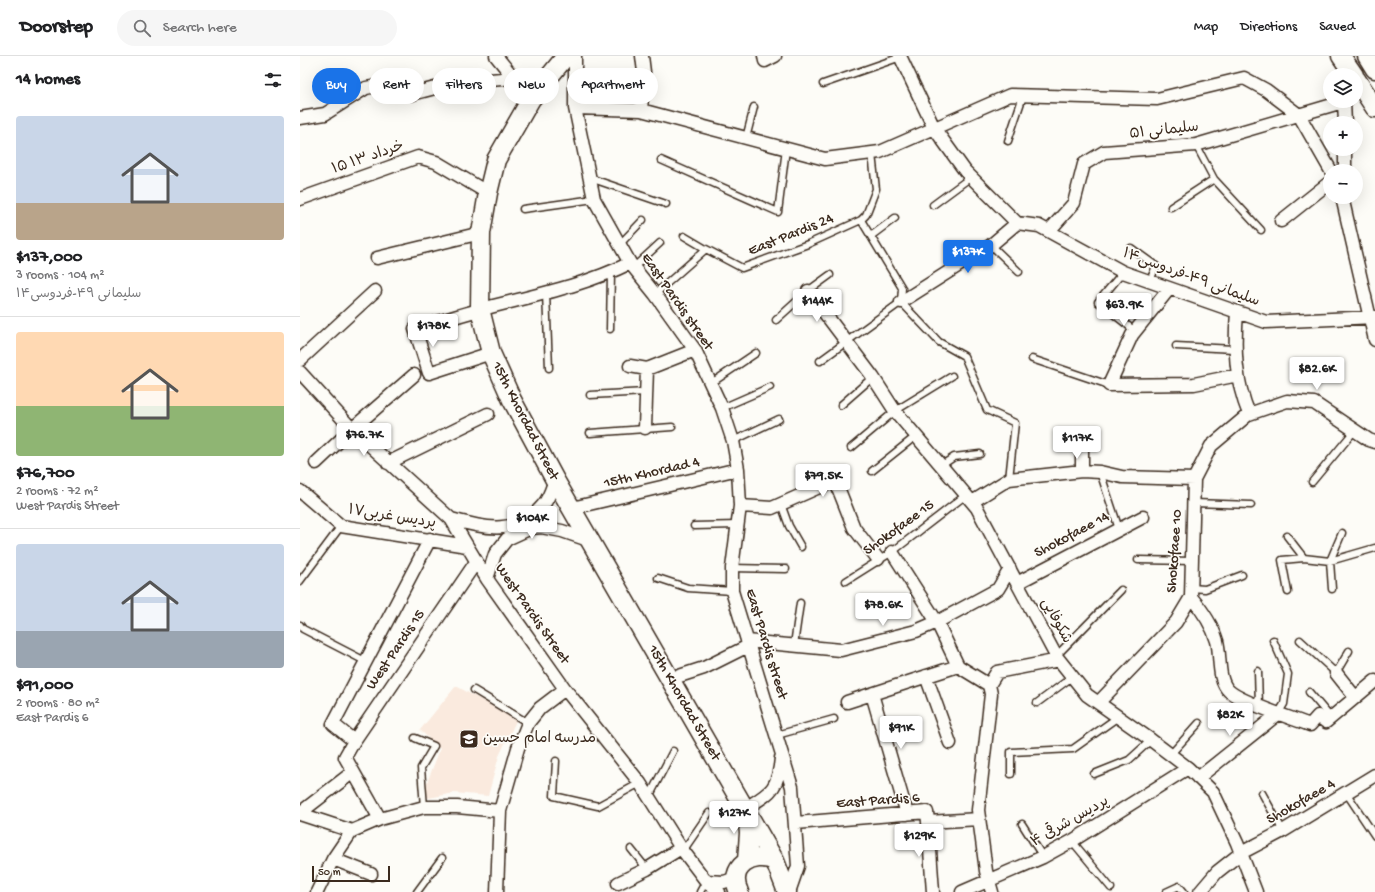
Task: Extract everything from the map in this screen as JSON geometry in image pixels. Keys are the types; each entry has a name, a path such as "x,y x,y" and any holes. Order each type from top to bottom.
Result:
{"street":[{"path":"496,56 506,68"},
{"name":"15th Khordad Street","path":"556,68 566,56"},
{"name":"East Pardis street","path":"575,56 575,108 594,198 619,245 632,265 655,294 695,350 722,408 733,442 738,469 740,506 739,525 732,568 732,591 777,735 781,753"},
{"path":"641,110 644,72 642,56"},
{"path":"764,56 765,61 775,56"},
{"path":"1341,56 1349,68"},
{"path":"1367,56 1375,69"},
{"path":"900,57 934,128 971,177 1017,223 992,245 901,302"},
{"path":"575,108 641,110 825,160 872,154 1010,95 1157,99 1244,78 1266,90 1299,115 1326,164"},
{"path":"300,118 325,114 366,88 382,85 412,94 454,83 504,79"},
{"name":"15th Khordad Street","path":"528,104 496,160 481,233 480,309 490,353 512,400 555,480 746,808 775,861 788,892"},
{"name":"سلیمانی ۵۱","path":"1049,231 1074,203 1084,164 1104,152 1196,145 1323,108"},
{"name":"۱۵ خرداد ۱۳","path":"300,199 418,158 436,162 488,193"},
{"path":"1282,220 1323,188"},
{"path":"1344,204 1373,318 1375,340"},
{"name":"سلیمانی ۴۹-فردوسی۱۴","path":"1017,223 1040,226 1123,272 1266,322 1373,318"},
{"path":"377,258 481,233"},
{"path":"490,353 429,373 415,329 480,309 546,293 632,265"},
{"path":"1169,289 1135,332 1109,385 1194,384 1238,375"},
{"path":"300,360 375,291"},
{"name":"شکوفایی","path":"808,291 846,341 895,411 969,498 1010,569 1057,658 1072,677 1087,695 1099,702 1188,768 1213,792 1241,853 1256,892"},
{"path":"1237,312 1234,349 1241,395 1249,414 1287,401 1314,403 1369,440 1375,442"},
{"path":"630,366 647,369 695,350"},
{"path":"645,428 647,369"},
{"name":"West Pardis Street","path":"300,373 352,429 451,519 476,562 565,689 640,783 682,849 706,881 719,892"},
{"path":"316,464 352,429 414,375"},
{"path":"388,463 488,414"},
{"name":"Shokofaee 10","path":"1099,702 1176,622 1191,592 1194,479 1211,446 1249,414"},
{"path":"1082,444 1082,471"},
{"name":"15th Khordad 4","path":"572,508 738,469"},
{"path":"969,498 1009,479 1082,471 1100,472 1122,477 1194,479"},
{"path":"451,519 485,528 504,528 528,519 544,505 555,480"},
{"path":"740,506 772,508 835,480 854,528 878,559"},
{"name":"پردیس غربی۱۷","path":"300,491 341,526 467,546"},
{"name":"Shokofaee 14","path":"1017,583 1143,516"},
{"path":"487,578 495,554 507,539 531,528 541,527 562,531 591,541"},
{"path":"354,741 333,724 430,539"},
{"path":"892,552 937,622 958,666 989,684"},
{"name":"West Pardis 15","path":"353,772 345,757 354,741 476,562"},
{"path":"670,679 704,668 748,643 841,650 916,631 937,622 998,589 1010,569"},
{"path":"1191,592 1217,641 1223,678 1228,690 1259,706 1310,725 1318,716 1326,722 1375,682"},
{"path":"990,887 978,810 990,694 989,684 997,672 1057,658"},
{"path":"847,702 958,666"},
{"path":"1336,672 1355,697"},
{"path":"926,676 950,743"},
{"path":"497,892 500,811 518,748 528,723 540,708 565,689"},
{"path":"872,694 907,814"},
{"path":"1198,778 1278,714"},
{"path":"747,861 749,833 746,808 770,793 777,782 780,771 781,753"},
{"path":"781,753 792,787 796,823 798,866 788,892"},
{"name":"پردیس شرقی ۴","path":"962,892 990,887 1043,858 1072,842 1188,768"},
{"path":"300,814 353,772 380,819"},
{"name":"Shokofaee 4","path":"1200,892 1217,872 1241,853 1283,831 1347,794 1375,775"},
{"path":"317,892 333,859 352,831 380,819 424,807 457,807 500,811"},
{"name":"East Pardis 6","path":"796,823 927,812 928,822 979,818"},
{"path":"300,814 352,831"},
{"path":"928,822 933,892"},
{"path":"618,883 647,869 682,849"},
{"path":"706,881 724,882 738,885 740,868 747,861 756,857 766,857 775,861"},
{"path":"333,859 371,874"}],"lane":[{"path":"823,84 900,57"},
{"path":"1008,141 1023,96"},
{"path":"746,138 754,107"},
{"path":"1196,145 1214,180 1261,230"},
{"path":"661,160 778,212 786,149"},
{"path":"872,154 876,189 866,215 861,220 902,288 901,302 939,342 964,356 987,410 1015,423 1009,479"},
{"path":"933,205 971,177"},
{"path":"590,178 666,204"},
{"path":"1171,207 1214,180"},
{"path":"523,209 594,198"},
{"path":"872,236 895,218"},
{"path":"619,245 643,220"},
{"name":"East Pardis 24","path":"684,236 742,268 808,244 861,220"},
{"path":"632,265 660,243"},
{"path":"992,245 1018,272"},
{"path":"1131,248 1156,266 1150,281"},
{"path":"655,294 706,249"},
{"path":"1123,272 1098,302 1135,332"},
{"path":"610,329 611,273"},
{"path":"776,320 808,291 830,275"},
{"path":"546,293 549,368"},
{"path":"820,361 901,302"},
{"path":"1176,346 1234,349"},
{"path":"710,384 756,353"},
{"path":"1032,359 1109,385"},
{"path":"851,448 895,411 952,376"},
{"path":"841,405 872,377"},
{"path":"722,408 770,387"},
{"path":"590,395 646,392"},
{"path":"733,442 779,419"},
{"path":"590,433 672,427"},
{"path":"1312,482 1355,430"},
{"path":"872,471 916,436"},
{"path":"942,465 954,457 980,454"},
{"path":"1100,472 1118,529"},
{"name":"Shokofaee 15","path":"846,581 878,559 892,552 969,498"},
{"path":"1194,503 1251,505"},
{"path":"782,504 789,526 801,547"},
{"path":"694,526 739,525"},
{"path":"300,581 341,526"},
{"path":"1332,589 1330,561 1342,533"},
{"path":"1287,536 1304,558"},
{"path":"1288,592 1282,560 1304,558 1330,561 1375,548"},
{"path":"1138,560 1192,561"},
{"path":"732,568 786,569"},
{"path":"1191,592 1205,589 1242,575"},
{"path":"658,578 688,588 732,591"},
{"path":"1057,658 1121,590"},
{"path":"794,646 800,603"},
{"path":"300,625 303,629 365,661"},
{"path":"1273,640 1288,674 1284,704 1278,714"},
{"path":"1300,640 1336,672 1349,651"},
{"path":"1258,671 1259,706"},
{"path":"1037,702 1072,677"},
{"path":"474,690 528,723"},
{"path":"1309,692 1331,718"},
{"path":"1011,774 1011,752 1073,749 1118,717"},
{"path":"777,735 834,719"},
{"path":"1170,755 1199,723"},
{"path":"415,738 434,746 421,768 424,807"},
{"path":"1094,774 1129,760 1151,740"},
{"path":"649,797 673,751"},
{"path":"556,761 554,796 598,806 640,783"},
{"path":"1262,794 1283,831"},
{"path":"1347,794 1375,836"},
{"path":"682,849 710,814"},
{"path":"1022,824 1043,858"},
{"path":"1072,842 1111,888"},
{"path":"631,849 647,869"},
{"path":"417,892 442,858"},
{"path":"700,892 706,881"},
{"path":"1166,892 1179,886 1184,892"}],"shaded area":[{"name":"مدرسه امام حسین","path":"456,686 517,719 499,756 488,796 454,793 429,798 423,793 440,749 420,730"}],"place":[{"name":"مدرسه امام حسین","path":"469,739"}]}
